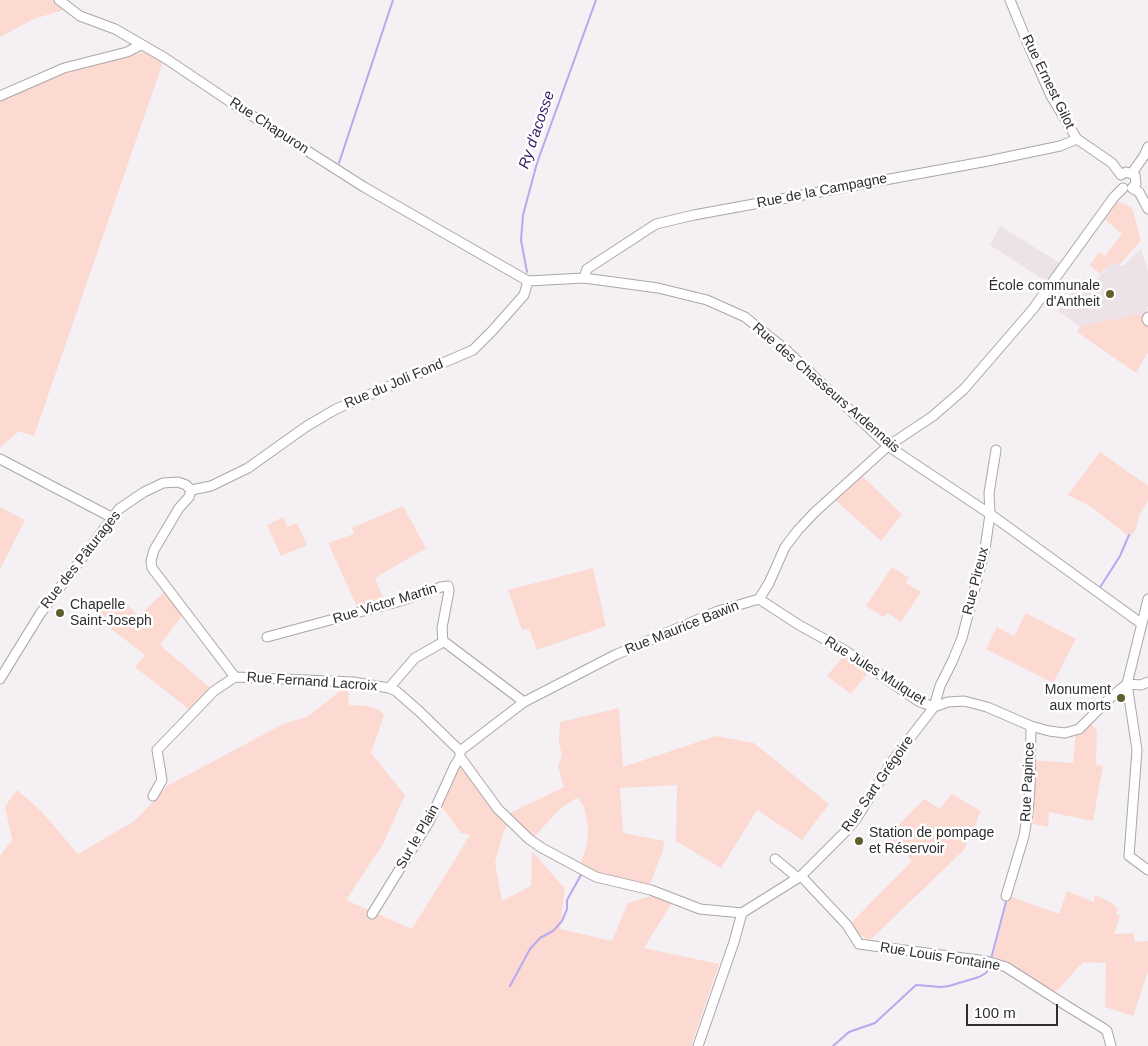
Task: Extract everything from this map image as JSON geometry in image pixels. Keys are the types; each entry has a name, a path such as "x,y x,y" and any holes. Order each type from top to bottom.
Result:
{"street":[{"name":"Rue Chapuron","path":"59,0 80,16 115,29 165,58 237,107 364,187 528,281"},
{"name":"Rue Ernest Gilot","path":"1010,0 1051,96 1077,139 1112,163 1121,175"},
{"path":"0,96 64,68 127,52 141,45"},
{"name":"Rue de la Campagne","path":"584,278 587,269 656,224 694,215 988,161 1060,146 1077,139"},
{"path":"1132,173 1148,147"},
{"path":"759,599 769,583 785,547 815,512 888,446 933,416 964,389 1033,309 1114,197 1128,188 1137,180 1132,173 1126,172 1121,175 1119,180 1128,188 1139,192 1148,209"},
{"path":"528,281 584,278"},
{"name":"Rue des Chasseurs Ardennais","path":"584,278 658,288 695,296 719,304 745,317 785,349 888,446 990,514 1136,622 1142,624"},
{"name":"Rue du Joli Fond","path":"190,490 211,486 248,468 307,426 336,409 473,350 524,294 528,281"},
{"path":"1148,317 1148,321"},
{"name":"Rue Pireux","path":"934,707 940,686 962,638 986,549 990,514 989,493 996,450"},
{"path":"0,459 112,518"},
{"name":"Rue des Pâturages","path":"0,679 3,667 112,518 130,501 163,483 178,482 186,485 190,490"},
{"name":"Rue Fernand Lacroix","path":"190,490 189,497 179,508 154,550 151,561 152,568 235,677 353,682 389,688 396,691 420,712 460,754 498,808 529,839 542,848 601,878 651,890 700,909 742,914"},
{"name":"Rue Victor Martin","path":"267,637 397,602 448,586 449,591 442,628 443,642"},
{"name":"Rue Maurice Bawin","path":"460,754 524,702 616,655 667,632 718,611 759,599"},
{"name":"Rue Jules Mulquet","path":"759,599 799,625 860,660 918,701 934,707 948,702 964,701 987,706 1031,726 1065,733 1079,729 1127,684"},
{"path":"1148,599 1127,684 1137,750 1129,856 1148,870"},
{"path":"389,688 415,658 443,642 454,648 524,702"},
{"path":"153,796 162,780 157,750 214,691 235,677"},
{"path":"1127,684 1141,685 1148,682"},
{"name":"Rue Sart Grégoire","path":"742,914 800,877 856,819 893,760 934,707"},
{"name":"Rue Papince","path":"1006,896 1024,836 1028,812 1031,726"},
{"name":"Sur le Plain","path":"372,914 430,820 460,754"},
{"path":"775,859 800,877"},
{"name":"Rue Louis Fontaine","path":"800,877 847,925 859,944 986,962 1006,967 1107,1031 1111,1046"},
{"path":"698,1046 742,914"}],"shaded area":[{"path":"0,0 53,0 63,10 34,19 0,37"},
{"path":"144,52 163,62 34,436 19,431 0,448 0,100 58,75"},
{"path":"1115,200 1132,208 1141,241 1120,264 1113,262 1100,274 1090,265 1099,252 1105,256 1122,234 1103,218"},
{"path":"1000,226 1060,263 1047,282 990,245"},
{"name":"École communale d'Antheit","path":"1141,248 1148,272 1148,306 1146,313 1080,326 1058,311 1084,278 1094,282 1113,262 1123,266"},
{"path":"1146,313 1148,319 1148,352 1136,373 1077,332 1080,326"},
{"path":"1100,452 1148,486 1148,501 1139,515 1136,529 1130,537 1090,506 1068,495"},
{"path":"861,475 902,514 881,541 834,499"},
{"path":"403,506 426,548 375,578 385,602 359,611 328,543 354,534 352,528"},
{"path":"0,507 25,520 0,569"},
{"path":"283,517 288,527 297,523 307,545 281,556 267,525"},
{"path":"892,567 909,578 906,583 921,592 901,622 888,613 883,617 866,606"},
{"path":"593,568 606,626 537,650 529,629 522,630 508,590"},
{"path":"165,591 183,614 160,645 213,690 190,710 135,667 145,655 96,617 116,594 139,616"},
{"path":"1026,613 1076,639 1053,683 986,649 997,627 1014,636"},
{"path":"845,654 870,670 851,694 827,676"},
{"path":"348,685 349,705 367,706 380,710 384,715 371,753 405,795 383,844 346,900 412,929 470,835 461,833 440,804 456,768 462,767 492,809 509,825 504,830 495,862 502,901 531,886 532,851 565,889 560,929 612,941 628,903 654,895 673,901 644,948 719,964 691,1046 0,1046 0,856 12,840 5,806 17,790 42,812 78,854 136,820 167,786 285,723 307,717"},
{"path":"619,708 623,767 716,736 754,743 829,804 802,840 757,810 721,868 676,841 677,785 620,788 623,833 664,841 663,850 649,887 608,877 580,866 587,844 588,827 584,807 578,797 561,808 532,839 508,814 564,787 558,766 562,755 559,744 560,722"},
{"path":"1090,722 1097,731 1096,764 1103,766 1093,821 1049,812 1048,827 1029,823 1032,760 1073,763 1076,733"},
{"path":"952,794 981,811 964,850 870,940 860,935 850,924 912,861 888,836 924,799 940,809"},
{"path":"1067,891 1094,902 1095,895 1110,902 1118,909 1116,914 1120,916 1114,934 1133,933 1135,942 1148,941 1148,972 1133,1016 1105,1007 1106,963 1083,962 1054,994 992,960 1009,896 1059,914"}],"waterway":[{"path":"339,163 393,0"},
{"name":"Ry d'acosse","path":"527,272 521,240 523,215 537,163 596,0"},
{"path":"1099,589 1120,556 1129,535"},
{"path":"510,986 530,949 540,938 553,931 562,921 567,909 567,900 581,875"},
{"path":"991,959 1006,902"},
{"path":"833,1046 849,1032 875,1023 916,985 949,986 979,977 986,973 990,966"}],"place":[{"name":"École communale d'Antheit","path":"1110,294"},
{"name":"Chapelle Saint-Joseph","path":"60,613"},
{"name":"Monument aux morts","path":"1121,698"},
{"name":"Station de pompage et Réservoir","path":"859,841"}]}
